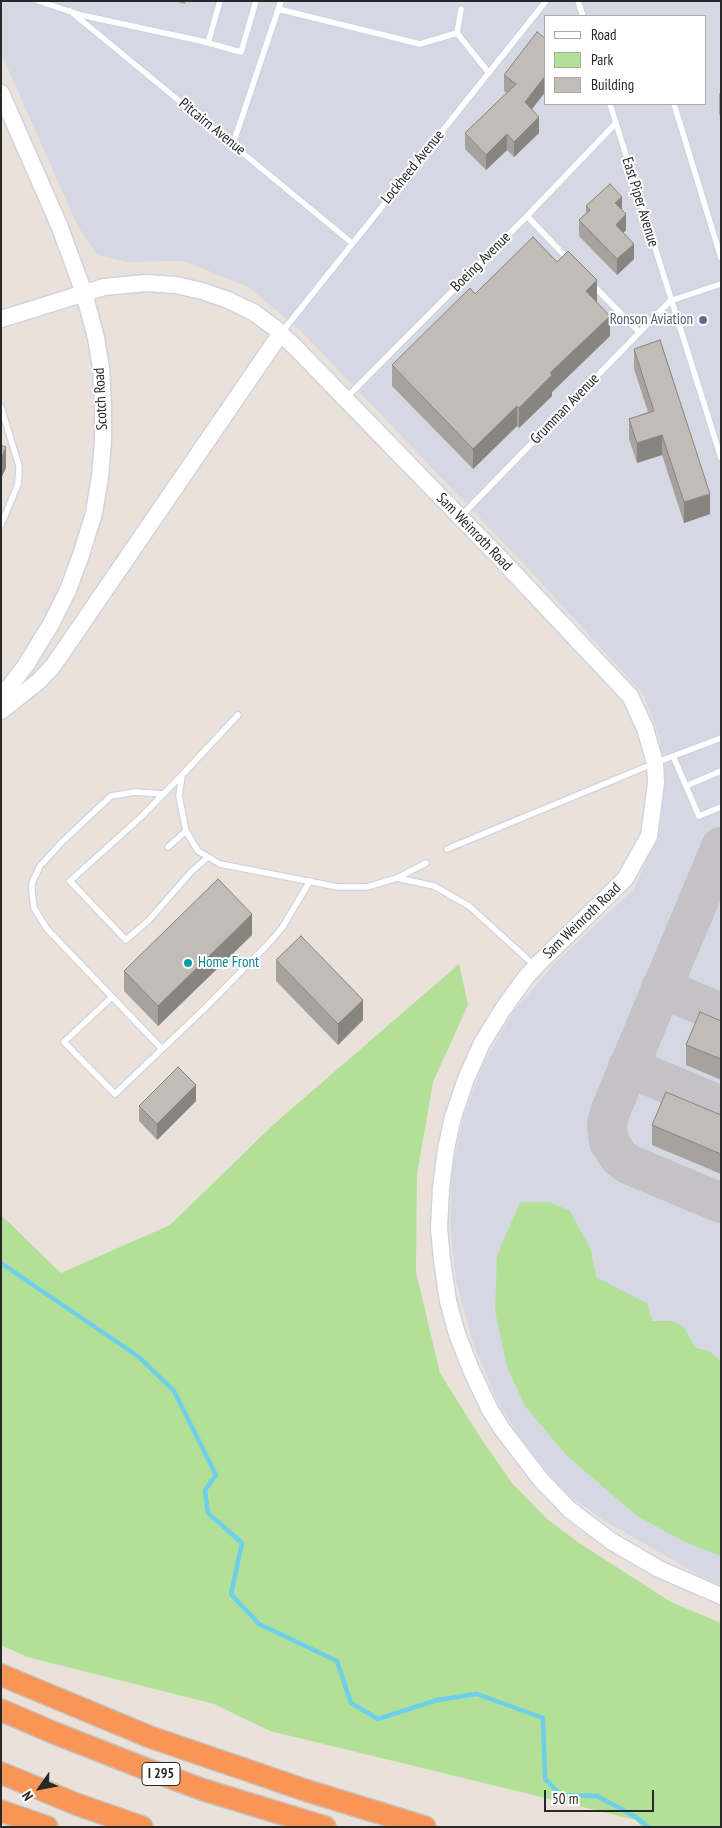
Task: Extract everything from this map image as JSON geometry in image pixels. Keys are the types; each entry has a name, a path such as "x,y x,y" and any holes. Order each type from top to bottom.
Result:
{"highway":[{"path":"1,1675 150,1737 308,1791 425,1827"},
{"name":"I 295","path":"1,1710 141,1767 325,1827"},
{"path":"1,1773 76,1804 142,1827"},
{"path":"1,1810 47,1827"}],"street":[{"name":"Scotch Road","path":"1,93 59,225 84,293 96,338 104,406 100,477 94,513 82,555 68,590 51,624 26,665 1,698"},
{"name":"Sam Weinroth Road","path":"1,319 84,293 115,285 135,284 163,284 190,288 228,300 253,312 281,333 630,696 644,728 655,763 656,783 649,836 625,879 536,966 503,1009 482,1043 466,1079 453,1117 440,1188 440,1228 446,1285 457,1334 490,1410 520,1455 555,1495 590,1526 659,1569 721,1596"},
{"path":"1,711 38,681 53,666 281,333"}],"lane":[{"path":"38,1 70,11 241,52 256,1"},
{"path":"208,43 220,1"},
{"path":"233,144 281,1"},
{"name":"Lockheed Avenue","path":"281,333 546,1"},
{"path":"578,1 583,15"},
{"path":"278,9 420,44 457,33"},
{"path":"461,9 457,33 489,73"},
{"name":"Pitcairn Avenue","path":"70,11 352,244"},
{"name":"East Piper Avenue","path":"610,105 670,301 721,458"},
{"path":"674,105 721,258"},
{"name":"Boeing Avenue","path":"345,399 527,216 616,123"},
{"path":"527,216 573,264"},
{"path":"586,278 639,332"},
{"path":"670,301 721,284"},
{"name":"Grumman Avenue","path":"459,517 670,301"},
{"path":"1,407 19,466 18,484 1,525"},
{"path":"208,857 191,872 149,920 126,940 70,881 140,818 238,715"},
{"path":"447,849 655,763 721,738"},
{"path":"673,756 700,816 721,807"},
{"path":"686,786 721,771"},
{"path":"182,775 179,796 186,831 198,851 220,864 338,887 367,887 396,878 426,863"},
{"path":"162,1049 41,922 34,908 32,884 40,866 48,856 111,796 135,792 163,794"},
{"path":"168,847 186,831"},
{"path":"396,878 434,886 470,906 536,966"},
{"path":"112,997 64,1042 115,1094 269,943 282,928 310,881"}],"shaded area":[{"path":"1,1 721,1 721,1585 702,1577 603,1520 566,1493 531,1453 499,1405 474,1346 456,1281 450,1224 452,1168 464,1115 484,1062 513,1012 555,963 633,890 660,832 663,792 660,739 643,694 523,563 299,329 248,287 184,261 127,262 97,255 77,225 1,53"}],"green space":[{"path":"459,964 468,1005 433,1082 417,1174 416,1272 440,1373 482,1440 512,1483 547,1519 579,1543 671,1602 721,1623 721,1827 641,1827 636,1820 270,1731 214,1704 27,1657 1,1645 1,1215 61,1273 170,1225 274,1124"},
{"path":"520,1202 550,1202 570,1211 591,1250 596,1277 648,1304 652,1321 672,1321 683,1326 696,1348 709,1351 721,1361 721,1556 683,1541 637,1516 567,1456 525,1406 507,1367 495,1311 497,1256"}],"building":[{"path":"537,32 544,37 544,78 525,102 539,117 514,142 507,134 486,155 465,133 516,84 504,75"},
{"path":"610,184 622,197 615,203 626,214 616,225 634,244 617,259 579,220 590,210 586,206"},
{"path":"533,237 557,262 568,251 597,280 586,291 610,316 550,373 552,375 519,408 517,406 473,449 392,365 470,288 475,294"},
{"path":"660,340 710,494 684,502 662,435 637,443 629,419 654,411 634,349"},
{"path":"1,445 6,447 1,459"},
{"name":"Home Front","path":"218,879 252,914 158,1006 124,971"},
{"path":"301,936 363,1000 338,1024 276,960"},
{"path":"700,1012 721,1021 721,1059 686,1045"},
{"path":"178,1067 196,1085 157,1124 139,1106"},
{"path":"666,1092 721,1115 721,1154 652,1125"}],"waterway":[{"path":"1,1263 139,1357 174,1391 216,1475 205,1490 208,1513 242,1543 231,1594 259,1624 337,1661 351,1703 378,1719 437,1700 477,1694 543,1718 545,1779 561,1795 597,1796 636,1817 648,1827"}],"taxiway":[{"path":"721,847 607,1123 609,1142 619,1157 628,1164 721,1203"},
{"path":"661,988 721,1013"},
{"path":"628,1067 721,1106"}],"place":[{"name":"Ronson Aviation","path":"703,320"},
{"name":"Home Front","path":"188,963"}]}
